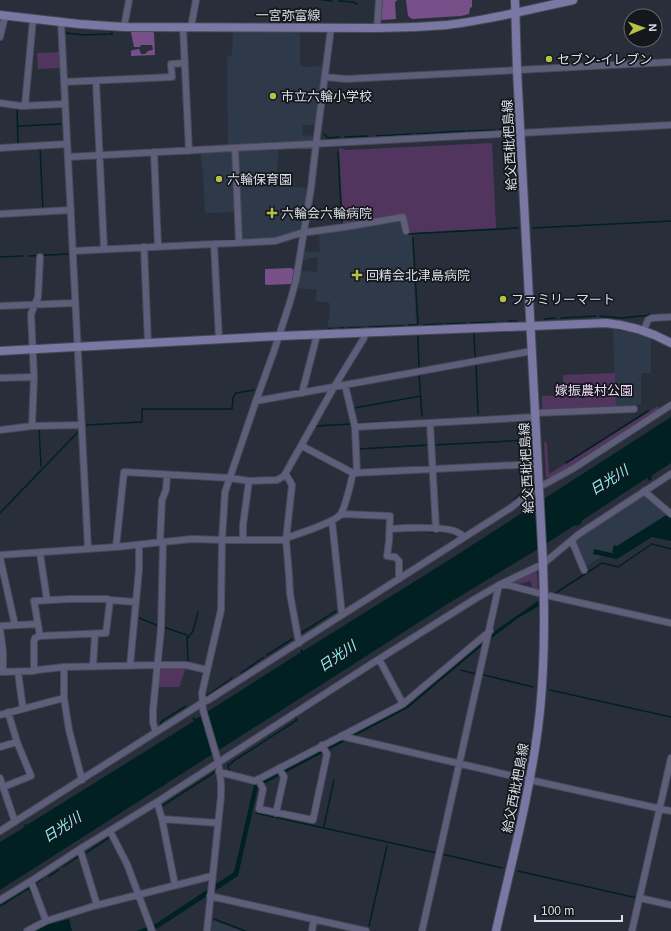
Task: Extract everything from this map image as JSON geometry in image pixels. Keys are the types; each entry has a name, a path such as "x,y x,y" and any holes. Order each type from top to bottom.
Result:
{"main road":[{"name":"給父西枇杷島線","path":"496,931 530,780 541,699 545,613 514,0"},
{"name":"一宮弥富線","path":"2,15 124,27 417,27 468,22 573,0"},
{"path":"0,351 364,332 606,323 644,330 671,343"}],"street":[{"path":"124,27 129,0"},
{"path":"189,151 185,63 187,27 196,0"},
{"path":"377,28 379,0"},
{"path":"0,37 2,15"},
{"path":"25,106 33,19"},
{"path":"61,22 88,549"},
{"path":"207,931 221,796 221,783 218,762 203,710 202,693 221,610 222,540 225,492 279,336 296,280 311,188 331,28"},
{"path":"325,77 346,79 671,62"},
{"path":"64,82 172,77 171,64 185,63"},
{"path":"96,81 104,249"},
{"path":"0,103 25,106 65,104"},
{"path":"68,157 671,125"},
{"path":"0,148 67,144"},
{"path":"235,148 239,242"},
{"path":"154,152 158,246"},
{"path":"0,214 71,210"},
{"path":"73,251 275,241 301,232 304,233 344,228 403,217 406,231"},
{"path":"214,244 219,339"},
{"path":"144,247 148,343"},
{"path":"32,426 34,377 31,314 38,297 40,257"},
{"path":"0,306 75,303"},
{"path":"644,330 648,320 652,318 671,317"},
{"path":"116,547 124,472 230,478 249,481 277,480 284,476 334,387 364,338 364,332"},
{"path":"302,392 317,335"},
{"path":"256,401 532,351"},
{"path":"0,378 34,377"},
{"path":"0,555 192,540 286,539 332,521 341,514 355,473 355,427 345,385"},
{"path":"0,831 512,507 529,493 539,489 574,468 671,405"},
{"path":"355,427 634,409"},
{"path":"430,423 436,528"},
{"path":"0,430 32,426 82,425"},
{"path":"302,446 355,473 538,464"},
{"path":"286,474 292,485 286,539 290,594 299,643"},
{"path":"0,900 80,848 157,802 475,599 499,585 543,564 579,534 671,474"},
{"path":"156,732 153,723 153,710 161,629 162,500 166,490 167,475"},
{"path":"243,540 243,525 249,481"},
{"path":"644,492 671,514"},
{"path":"341,514 390,516 387,556 396,557 399,561 399,579"},
{"path":"332,521 342,615"},
{"path":"390,529 436,528 456,531 464,537"},
{"path":"572,541 584,570"},
{"path":"130,666 139,569 138,545"},
{"path":"40,553 46,600"},
{"path":"0,558 15,625"},
{"path":"499,585 508,585 538,593"},
{"path":"422,931 499,585"},
{"path":"552,596 671,623"},
{"path":"40,636 34,601 106,599 136,602"},
{"path":"34,671 35,638 40,636 106,633 110,600"},
{"path":"38,624 0,627 3,651 2,672 34,671 64,667 158,665 186,666 207,670"},
{"path":"219,772 260,782 280,769 403,704 489,632"},
{"path":"93,666 95,634"},
{"path":"379,659 403,704"},
{"path":"64,667 64,698 82,780"},
{"path":"18,672 23,709"},
{"path":"0,715 64,698"},
{"path":"3,787 31,776 17,742 8,712"},
{"path":"342,736 671,811"},
{"path":"0,747 17,742"},
{"path":"260,782 263,789 259,809 313,820 327,754 323,746"},
{"path":"632,931 671,758"},
{"path":"276,813 284,777 280,769"},
{"path":"0,778 15,822"},
{"path":"157,802 162,819 175,885"},
{"path":"162,819 218,823"},
{"path":"110,831 127,864 151,928"},
{"path":"80,848 97,905"},
{"path":"27,931 46,921 97,905 212,876"},
{"path":"31,881 46,921"},
{"path":"210,895 314,920 340,928 366,931"},
{"path":"640,898 671,905"},
{"path":"312,931 314,920"}],"shaded area":[{"path":"382,0 398,0 395,2 396,19 381,20"},
{"path":"406,0 472,0 472,7 470,8 469,14 461,16 412,19 408,16"},
{"name":"市立六輪小学校","path":"233,31 300,31 300,64 303,67 323,66 315,125 303,125 302,135 314,136 313,142 228,147 227,56 232,55"},
{"path":"131,32 154,33 155,55 131,56 131,51 133,50 139,49 141,54 145,54 153,49 152,45 141,45 140,47 134,47"},
{"name":"六輪会六輪病院","path":"279,148 275,186 308,188 301,230 275,239 241,241 238,150"},
{"name":"六輪保育園","path":"231,151 236,212 205,213 201,152"},
{"name":"回精会北津島病院","path":"400,220 402,221 405,235 412,235 416,324 328,327 330,303 315,301 317,290 298,288 301,271 317,272 318,258 308,258 302,260 304,252 320,252 319,234"},
{"path":"291,268 294,270 291,284 265,284 265,269"},
{"path":"613,329 626,332 627,330 651,339 651,373 641,373 641,405 616,406"},
{"path":"642,495 645,495 668,514 617,546 614,545 616,555 593,554 603,556 584,567 575,540"},
{"path":"210,919 242,931 209,931"}],"green space":[{"path":"59,52 60,68 38,69 37,53"},
{"path":"492,143 496,228 409,233 405,215 343,225 339,148 346,150"},
{"name":"嫁振農村公園","path":"615,373 616,406 542,409 542,396 564,395 563,375"},
{"path":"658,406 660,410 572,467 550,478 546,477 544,442 547,443 549,474"},
{"path":"534,571 537,573 538,591 532,590 531,581 514,585 509,582"},
{"path":"162,668 186,668 179,687 158,687 160,671"}],"water":[{"name":"日光川","path":"671,417 671,463 651,476 652,479 649,481 647,478 581,521 582,523 577,526 575,525 449,603 0,890 0,842 25,827 25,824 27,825 194,721 192,718 194,717 196,719 301,652 300,650 302,649 303,651 449,560"},
{"path":"668,514 671,517 671,541 652,537 617,559 593,554 594,549 616,554 612,552 614,545 617,546"},
{"path":"538,601 539,606 518,618 484,644 408,708 258,787 238,876 158,928 151,931 137,931 157,923 234,872 254,785 405,705 492,633"},
{"path":"69,919 72,931 33,931 45,925"}],"waterway":[{"path":"322,0 332,1"},
{"path":"339,1 354,2 357,4"},
{"path":"66,33 85,35 112,34 112,30"},
{"path":"17,108 18,145"},
{"path":"18,126 61,124"},
{"path":"499,129 507,129"},
{"path":"468,131 495,130"},
{"path":"416,134 465,131"},
{"path":"324,134 328,138 339,137"},
{"path":"376,136 412,134"},
{"path":"345,137 368,136"},
{"path":"40,148 43,209"},
{"path":"338,152 342,225"},
{"path":"533,228 671,221"},
{"path":"408,234 518,228"},
{"path":"409,325 418,325 413,238"},
{"path":"29,256 68,254"},
{"path":"0,257 23,256"},
{"path":"600,316 620,318 652,315"},
{"path":"561,318 596,316"},
{"path":"544,319 556,318"},
{"path":"508,321 517,321"},
{"path":"470,323 495,322"},
{"path":"445,324 465,323"},
{"path":"423,325 442,324"},
{"path":"369,327 402,326"},
{"path":"349,328 361,328"},
{"path":"474,333 475,359"},
{"path":"418,336 419,369"},
{"path":"476,364 478,414"},
{"path":"419,374 422,416"},
{"path":"86,425 142,422 142,409 232,409 233,398 236,393 254,390"},
{"path":"354,408 421,396"},
{"path":"566,463 648,411"},
{"path":"416,421 433,420"},
{"path":"526,458 527,420"},
{"path":"358,423 407,421"},
{"path":"315,426 351,424"},
{"path":"39,428 41,466"},
{"path":"0,513 77,433"},
{"path":"434,445 527,440"},
{"path":"358,449 429,445"},
{"path":"293,482 290,472 302,449"},
{"path":"515,499 528,487 526,485 527,469 521,467"},
{"path":"423,531 441,532"},
{"path":"554,594 602,563 618,567 652,544 671,549"},
{"path":"299,633 336,611"},
{"path":"187,639 193,631 198,612"},
{"path":"137,617 159,626"},
{"path":"163,627 187,635 188,662"},
{"path":"267,655 292,639"},
{"path":"241,673 264,657"},
{"path":"461,670 476,674"},
{"path":"484,675 533,687"},
{"path":"206,695 232,678"},
{"path":"550,690 671,717"},
{"path":"160,724 162,721 186,706"},
{"path":"232,772 229,771 228,765 297,720 295,717"},
{"path":"162,810 162,806 215,772"},
{"path":"324,826 334,780"},
{"path":"256,813 437,853"},
{"path":"84,854 110,837"},
{"path":"369,926 387,846"},
{"path":"442,854 502,868"},
{"path":"63,867 79,856"},
{"path":"49,876 59,870"},
{"path":"518,871 637,898"},
{"path":"38,892 36,883 42,879"},
{"path":"0,906 29,888 32,894"},
{"path":"214,919 245,931"}],"place":[{"name":"セブン-イレブン","path":"549,59"},
{"name":"市立六輪小学校","path":"273,96"},
{"name":"六輪保育園","path":"219,179"},
{"name":"六輪会六輪病院","path":"272,213"},
{"name":"回精会北津島病院","path":"357,275"},
{"name":"ファミリーマート","path":"503,299"}]}
